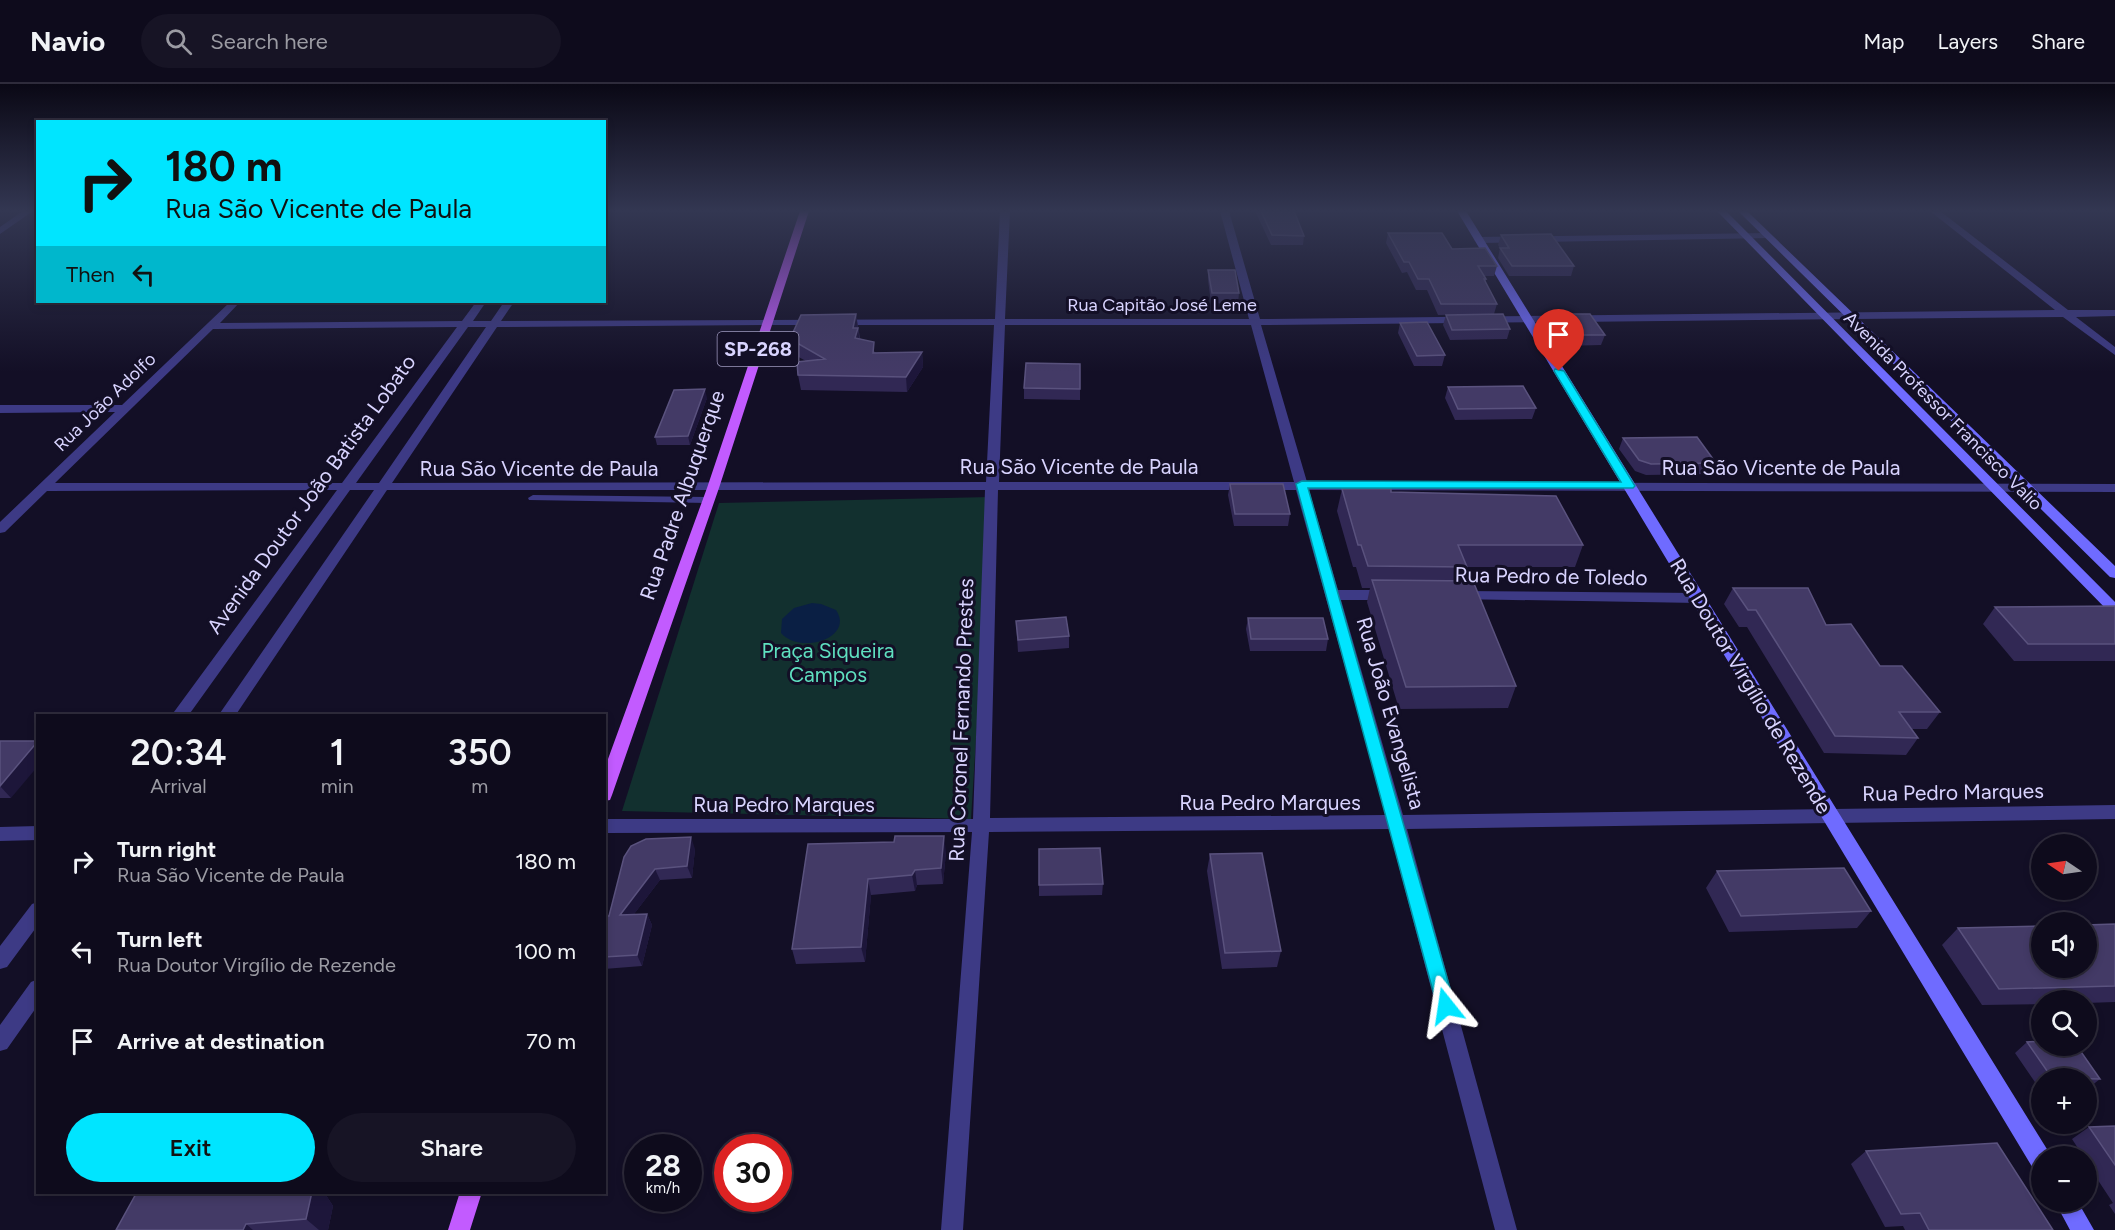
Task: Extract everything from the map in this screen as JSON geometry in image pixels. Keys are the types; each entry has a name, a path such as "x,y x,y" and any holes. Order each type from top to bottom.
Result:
{"main road":[{"name":"Rua Padre Albuquerque","path":"606,789 709,498 787,264"},
{"name":"Rua Doutor Virgílio de Rezende","path":"1494,264 2032,1146"},
{"name":"Avenida Professor Francisco Valio","path":"1773,264 2115,610"},
{"name":"Avenida Professor Francisco Valio","path":"1797,264 2115,574"},
{"path":"1891,383 1918,382"},
{"path":"1930,423 1959,422"},
{"path":"459,1230 470,1194"},
{"path":"2072,1212 2083,1230"}],"street":[{"name":"Rua Coronel Fernando Prestes","path":"952,1230 981,827 992,486 1003,264"},
{"name":"Rua João Evangelista","path":"1239,264 1397,823 1506,1230"},
{"path":"2002,264 2115,352"},
{"name":"Rua João Adolfo","path":"0,529 234,303"},
{"name":"Avenida Doutor João Batista Lobato","path":"180,714 480,303"},
{"path":"227,714 509,303"},
{"name":"Rua Capitão José Leme","path":"210,326 465,323 1256,322 2115,313"},
{"path":"0,409 124,408"},
{"name":"Rua São Vicente de Paula","path":"43,487 384,487 709,498 992,486 1302,484 2115,488"},
{"path":"1333,595 1403,595"},
{"name":"Rua Pedro de Toledo","path":"1450,596 1698,598"},
{"name":"Rua Pedro Marques","path":"606,826 981,827 2115,812"},
{"path":"0,834 36,833"},
{"path":"0,961 36,913"},
{"path":"0,1042 36,991"}],"lane":[{"path":"533,498 709,498"}],"green space":[{"name":"Praça Siqueira Campos","path":"991,497 971,819 622,811 719,503"}],"water":[{"path":"812,603 836,610 840,620 838,628 832,635 812,643 800,643 781,633 782,619 794,608"}],"building":[{"path":"1410,264 1496,264 1497,266 1478,266 1497,304 1441,304 1429,279 1418,279"},
{"path":"1511,264 1574,266 1512,266"},
{"path":"1208,270 1235,270 1239,293 1212,293"},
{"path":"856,314 853,328 858,328 855,338 874,342 873,353 922,352 906,377 798,375 797,362 825,359 790,339 801,315"},
{"path":"1503,314 1510,329 1452,330 1446,315"},
{"path":"1552,314 1590,314 1605,335 1566,335"},
{"path":"1427,322 1445,355 1417,356 1400,323"},
{"path":"1026,363 1080,364 1080,389 1024,388"},
{"path":"1523,386 1536,408 1458,409 1448,387"},
{"path":"705,389 688,436 655,437 674,390"},
{"path":"1697,437 1716,463 1651,464 1639,460 1623,438"},
{"path":"1230,484 1283,484 1290,514 1235,514"},
{"path":"1342,489 1556,496 1583,545 1458,545 1467,567 1368,566 1361,545 1358,545"},
{"path":"1372,580 1473,581 1516,686 1406,687"},
{"path":"1733,588 1808,588 1826,625 1851,624 1880,666 1902,666 1940,712 1899,712 1918,738 1835,736 1756,610 1748,610"},
{"path":"2115,606 2115,644 2028,644 1995,607"},
{"path":"1066,617 1069,636 1018,640 1016,621"},
{"path":"1248,618 1323,618 1328,639 1251,639"},
{"path":"0,741 36,741 36,743 0,786"},
{"path":"895,836 944,836 941,868 915,870 912,875 868,879 861,947 792,949 808,844 894,842"},
{"path":"691,837 687,866 655,869 620,915 647,914 637,955 606,957 606,916 609,916 624,857 631,846 646,839"},
{"path":"1100,848 1103,884 1039,885 1039,849"},
{"path":"1262,853 1281,951 1225,953 1210,854"},
{"path":"1844,868 1871,911 1741,916 1717,871"},
{"path":"2115,924 2115,986 1999,989 1958,928 2031,926 2031,978 2097,978 2097,925"},
{"path":"2037,1056 2084,1056 2092,1068 2045,1068"},
{"path":"2115,1126 2115,1165 2094,1134 2097,1134 2097,1127"},
{"path":"1997,1143 2031,1196 2031,1212 2041,1212 2053,1230 1929,1230 1920,1213 1901,1214 1866,1151"},
{"path":"136,1194 312,1194 306,1219 246,1224 243,1230 116,1230"}],"route":[{"path":"1446,1006 1302,484 1629,486 1559,371"}]}
